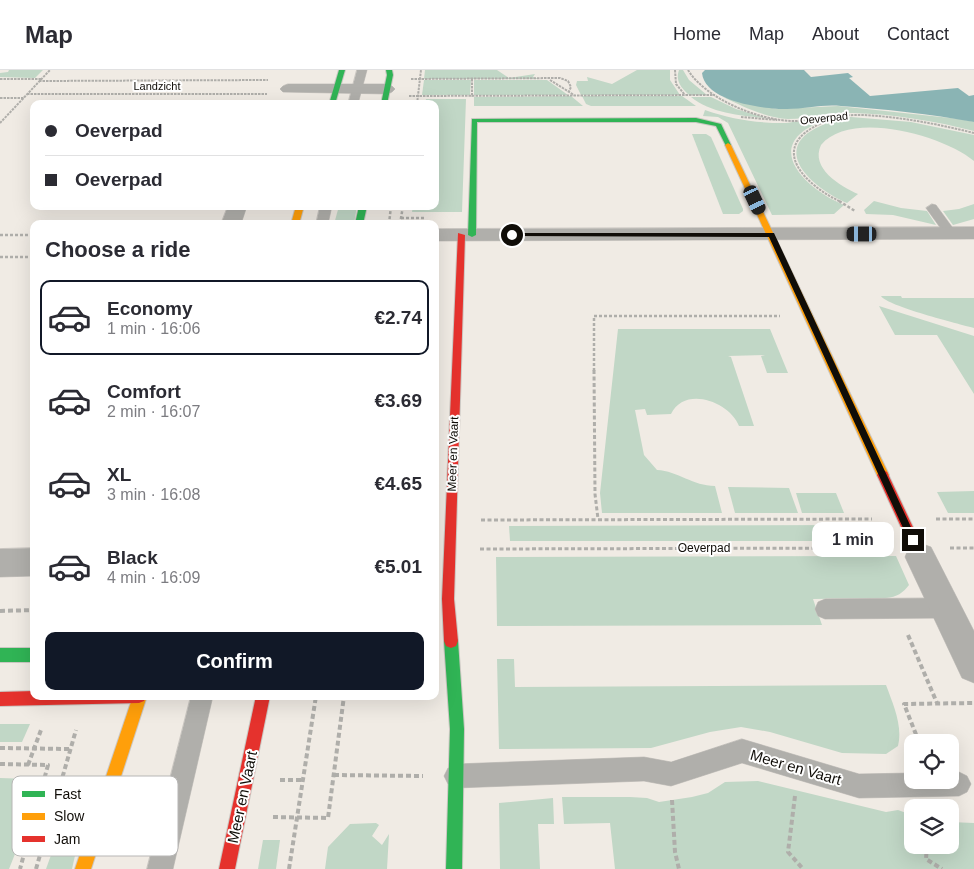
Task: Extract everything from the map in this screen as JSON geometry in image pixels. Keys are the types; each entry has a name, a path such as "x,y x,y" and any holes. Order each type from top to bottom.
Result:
{"street":[{"path":"333,100 342,70"},
{"path":"288,88 336,89 355,96 385,96 389,70"},
{"name":"Meer en Vaart","path":"454,869 457,729 444,673 474,120 696,120 713,122 723,130 772,235"},
{"path":"439,235 974,233"},
{"path":"772,235 903,519 926,548 946,608 974,666"},
{"path":"0,563 30,562"},
{"path":"0,655 30,655"},
{"path":"0,699 30,698"},
{"path":"114,776 139,700"},
{"name":"Meer en Vaart","path":"227,869 262,700"},
{"path":"83,869 87,856"}],"lane":[{"path":"355,96 362,70"},
{"path":"932,208 951,234"},
{"path":"825,609 946,608"},
{"path":"178,795 201,700"},
{"name":"Meer en Vaart","path":"456,776 644,769 671,774 742,751 859,786 904,785"},
{"path":"160,869 163,856"}],"path":[{"path":"0,123 50,70"},
{"path":"418,100 421,70"},
{"name":"Oeverpad","path":"688,70 694,80 715,95 736,106 783,120 842,115 869,116 918,121 974,133"},
{"name":"Landzicht","path":"0,78 288,88"},
{"path":"410,79 560,78 568,80 571,87 569,91"},
{"name":"Landzicht","path":"28,94 288,88"},
{"path":"408,96 715,95"},
{"path":"0,98 24,98"},
{"path":"813,118 822,123 805,132 796,141 793,153 796,162 809,181 825,193 854,208 857,216"},
{"path":"0,235 30,236"},
{"path":"0,257 30,257"},
{"path":"598,519 595,494 594,316 809,316"},
{"path":"451,520 974,519"},
{"name":"Oeverpad","path":"450,549 886,548"},
{"path":"926,548 974,548"},
{"path":"896,608 937,703"},
{"path":"0,611 30,610"},
{"path":"62,776 69,749 87,700"},
{"path":"289,869 315,700"},
{"path":"297,817 328,818 343,700"},
{"path":"916,734 904,704 974,703"},
{"path":"0,748 69,749"},
{"path":"0,764 48,765 45,776"},
{"path":"800,769 791,817 788,852 802,869"},
{"path":"671,774 674,852 679,869"},
{"path":"334,775 456,776"},
{"path":"926,854 926,859 942,869"},
{"path":"20,869 24,856"},
{"path":"36,869 40,856"}],"green space":[{"path":"9,70 43,70 35,78 0,77 0,73 8,72"},
{"path":"425,70 497,70 509,78 535,74 533,77 539,79 424,79"},
{"path":"637,70 670,70 670,80 680,95 581,95 576,85 577,81 588,81 587,77 612,84"},
{"path":"679,70 683,70 689,80 707,95 689,95 680,84"},
{"path":"424,80 471,80 470,95 422,95"},
{"path":"474,80 547,80 568,95 474,95"},
{"path":"571,96 583,106 474,106 474,97"},
{"path":"582,96 682,96 696,106 591,106 586,104"},
{"path":"691,97 711,97 736,109 766,118 737,115 717,110 707,107"},
{"path":"723,97 776,109 838,106 960,119 974,122 974,131 944,124 883,115 845,113 796,119 780,118 754,111"},
{"path":"466,99 462,212 412,212 412,210 439,210 439,100 426,100"},
{"path":"705,110 724,116 753,121 783,123 810,121 818,123 801,133 793,144 792,156 796,168 805,179 817,190 844,205 834,214 772,215 728,123 718,117 703,116"},
{"path":"851,117 911,122 974,135 974,161 942,143 898,130 853,129 835,134 821,145 820,161 823,169 835,181 858,194 847,203 833,196 809,177 800,166 797,155 798,144 808,133 825,124 819,120"},
{"path":"692,134 706,134 711,137 743,209 739,214 723,214"},
{"path":"874,201 901,208 927,211 936,225 893,215 866,214 864,210"},
{"path":"974,204 974,219 953,225 943,211 959,209"},
{"path":"338,210 356,210 355,220 335,220"},
{"path":"881,296 901,296 902,298 974,298 974,328 896,305"},
{"path":"879,306 974,336 974,394 937,335 895,335"},
{"path":"618,329 770,329 788,373 767,373 761,356 765,355 728,356 731,357 754,426 739,426 727,410 707,400 686,400 678,405 671,414 647,415 645,409 635,410 644,455 657,470 672,473 700,484 715,486 722,513 602,513 600,493"},
{"path":"728,487 789,488 798,513 735,513"},
{"path":"974,491 974,513 948,513 937,492"},
{"path":"796,493 836,493 844,513 802,513"},
{"path":"849,525 855,541 510,541 509,526"},
{"path":"896,556 909,585 904,590 897,596 886,598 813,599 822,625 497,626 496,557"},
{"path":"497,659 514,659 515,687 886,685 898,723 898,746 886,754 842,753 770,732 741,727 710,732 651,748 499,749"},
{"path":"0,724 30,724 22,742 0,742"},
{"path":"0,778 12,778 12,856 14,856 9,869 0,869"},
{"path":"758,781 886,812 898,810 904,812 904,854 959,854 959,822 974,823 974,869 615,869 610,823 564,824 562,797 630,797 647,798 659,802 708,793 725,782"},
{"path":"553,798 554,824 538,824 540,869 500,869 499,803"},
{"path":"376,823 379,825 372,836 382,845 389,834 387,869 325,869 328,847 350,824"},
{"path":"263,840 280,840 276,869 258,869"},
{"path":"51,856 75,856 72,869 46,869"}],"water":[{"path":"705,70 804,70 811,77 848,73 853,77 849,78 870,96 958,88 969,96 974,95 974,122 924,114 858,107 827,106 787,109 751,105 737,102 713,91 706,83 702,73"}],"traffic: fast":[{"path":"333,100 342,70"},
{"path":"385,100 390,75 389,70"},
{"path":"472,235 474,120 696,120 719,125 728,145"},
{"path":"360,220 362,210"},
{"path":"451,641 457,729 454,869"},
{"path":"0,655 30,655"}],"traffic: slow":[{"path":"728,145 883,475"},
{"path":"296,220 299,210"},
{"path":"114,776 139,700"},
{"path":"83,869 87,856"}],"traffic: jam":[{"path":"451,641 448,599 461,235"},
{"path":"883,475 913,540"},
{"path":"0,699 30,698"},
{"path":"227,869 262,700"}],"route":[{"path":"512,235 772,235 913,540"}]}
